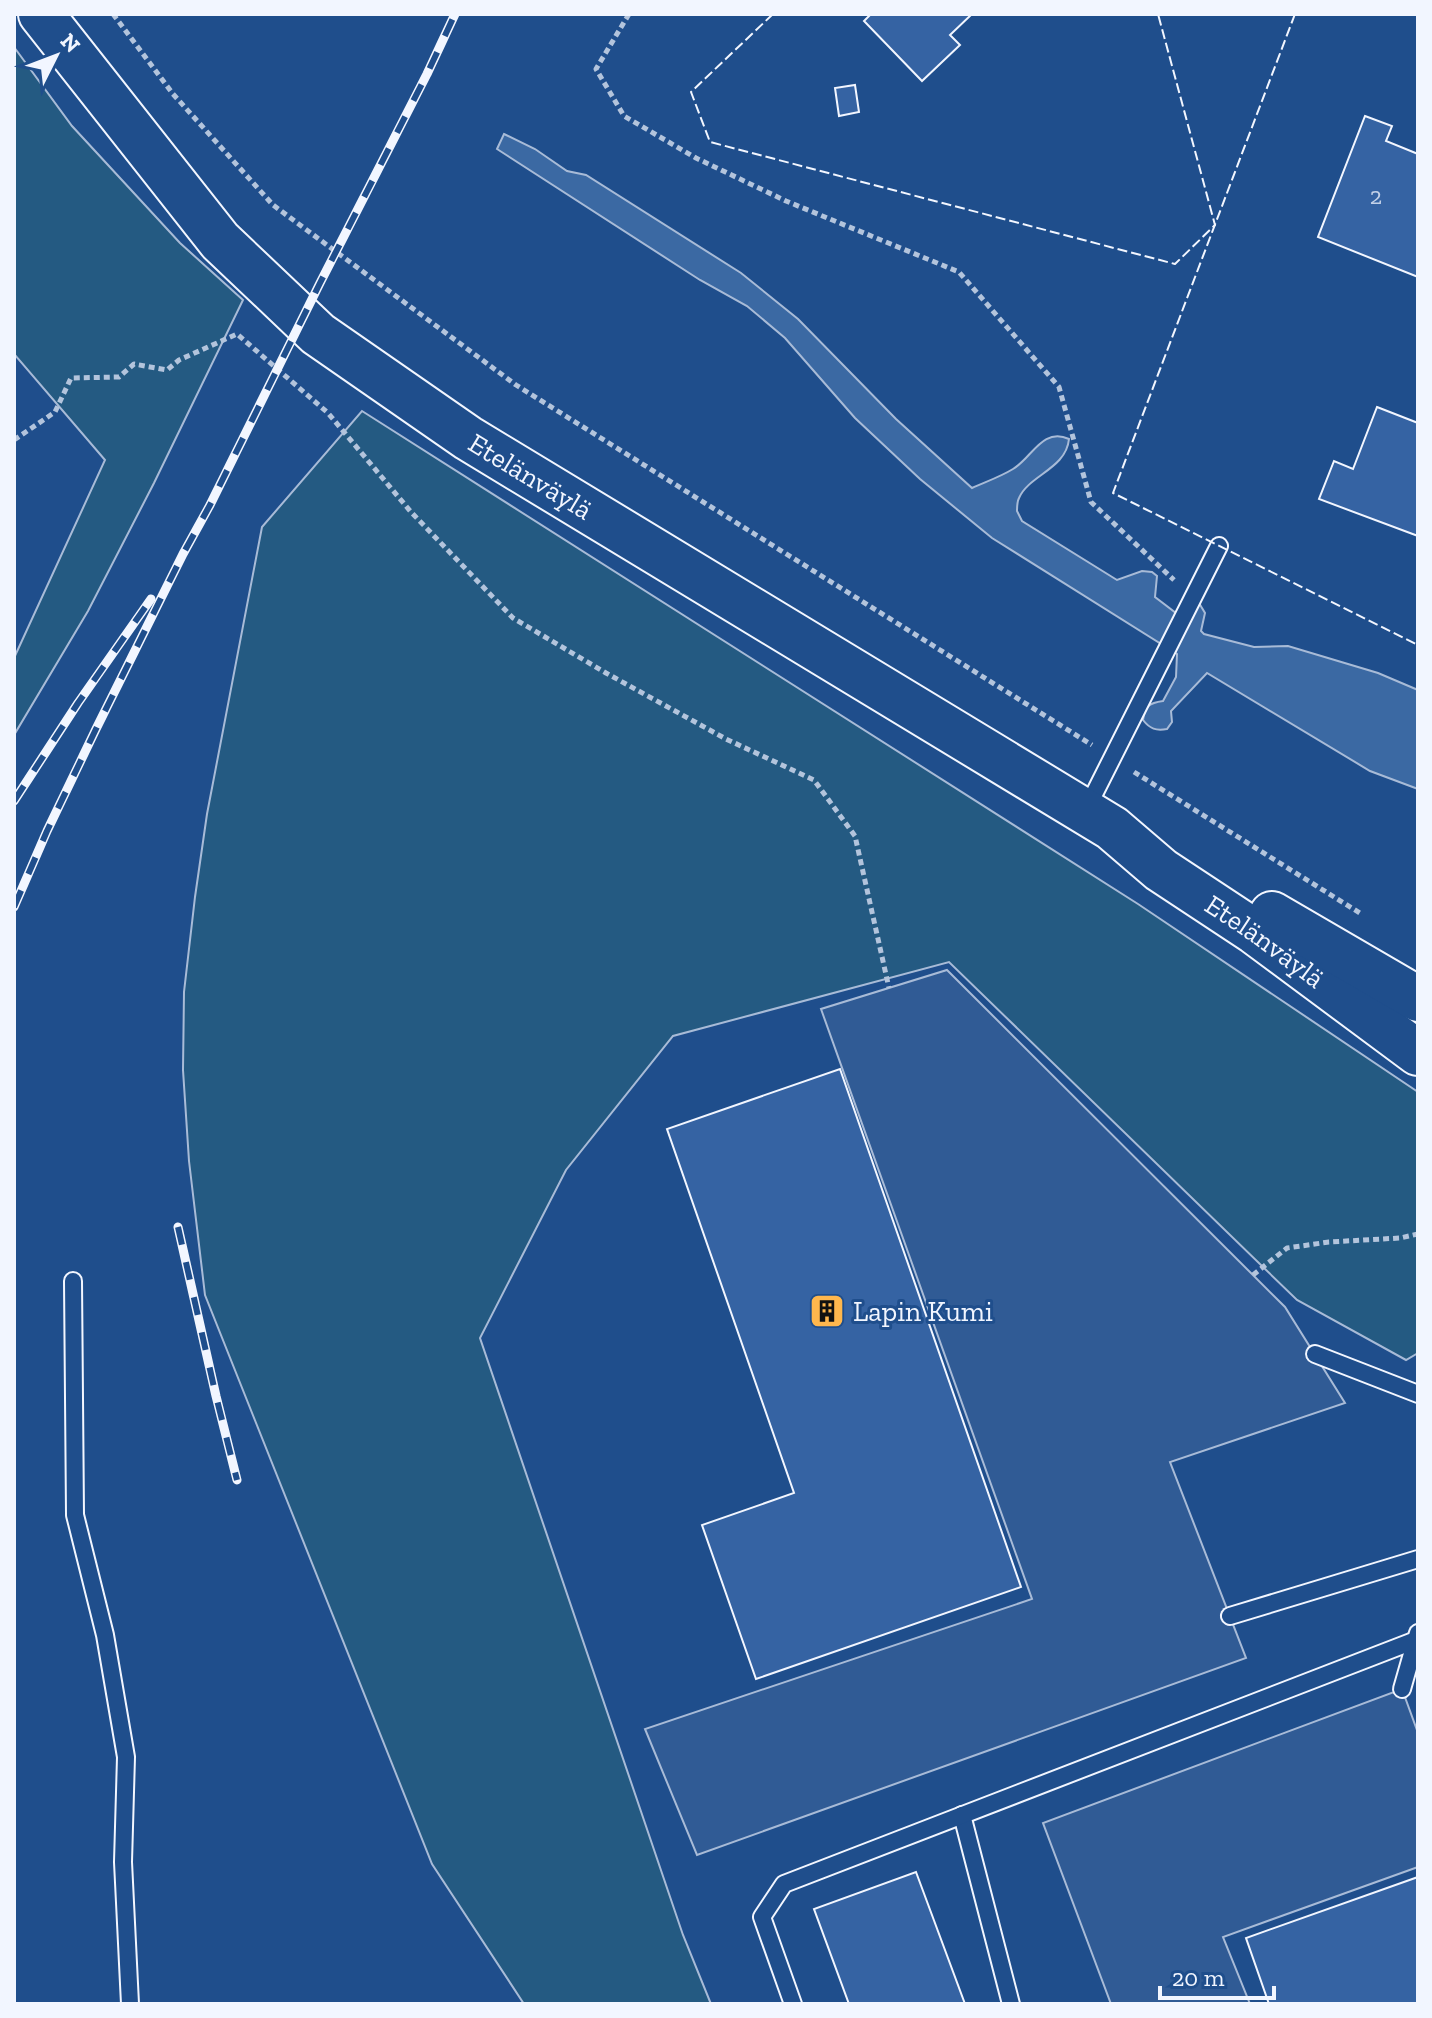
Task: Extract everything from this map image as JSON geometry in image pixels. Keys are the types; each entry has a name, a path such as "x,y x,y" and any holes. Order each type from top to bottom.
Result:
{"main road":[{"name":"Etelänväylä","path":"41,14 220,241 318,334 468,438 1098,819 1179,855 1418,999"},
{"name":"Etelänväylä","path":"1098,819 1161,870 1255,932 1418,1053"}],"lane":[{"path":"1098,819 1112,758 1219,546"},
{"path":"73,1281 75,1515 105,1635 126,1757 123,1862 130,2004"},
{"path":"1315,1354 1418,1394"},
{"path":"1230,1616 1418,1559"},
{"path":"1402,1689 1417,1636"},
{"path":"793,2004 762,1917 784,1884 1417,1636"},
{"path":"962,1815 1011,2004"}],"path":[{"path":"113,14 173,94 273,205 516,385 1375,923"},
{"path":"629,14 596,69 624,116 696,158 786,201 959,272 1059,387 1091,502 1193,598"},
{"path":"14,440 55,412 71,378 119,377 134,364 167,370 179,360 237,334 328,413 411,512 513,618 726,739 814,780 855,836 889,988"},
{"path":"1253,1275 1287,1248 1418,1234"}],"shaded area":[{"path":"14,47 72,126 180,243 243,300 88,611 14,735 14,658 105,460 14,354"},
{"path":"504,134 535,149 567,171 586,175 741,273 798,319 896,419 972,488 1013,469 1044,440 1060,436 1069,439 1061,458 1031,483 1019,498 1017,511 1022,521 1117,580 1142,571 1152,572 1157,576 1155,597 1176,613 1199,603 1205,613 1201,631 1204,634 1254,647 1288,646 1378,673 1418,690 1418,789 1370,771 1207,673 1171,711 1172,722 1167,729 1148,725 1143,720 1145,711 1151,704 1163,701 1176,677 1177,654 992,538 920,479 855,418 785,338 747,306 700,280 497,149"},
{"path":"362,411 1138,904 1418,1092 1418,1353 1406,1360 1297,1300 949,962 673,1036 566,1170 480,1338 683,1935 711,2004 524,2004 432,1864 205,1295 189,1161 183,1070 184,992 207,814 262,527"},
{"path":"947,970 1285,1307 1345,1403 1170,1462 1246,1658 697,1855 645,1729 1032,1599 821,1009"},
{"path":"1402,1689 1418,1733 1418,1867 1223,1937 1250,2004 1111,2004 1043,1823"}],"building":[{"path":"871,14 972,14 950,35 960,45 922,81 864,21"},
{"path":"855,85 859,112 839,116 835,88"},
{"path":"1365,116 1392,126 1386,141 1418,154 1418,277 1318,237"},
{"path":"1377,407 1418,423 1418,536 1319,499 1334,461 1353,469"},
{"name":"Lapin Kumi","path":"840,1069 1021,1587 756,1679 702,1525 794,1493 667,1129"},
{"path":"916,1872 965,2004 849,2004 814,1909"},
{"path":"1418,1877 1418,2004 1269,2004 1246,1938"}],"railway":[{"path":"14,907 96,729 455,14"},
{"path":"14,801 151,599"},
{"path":"178,1227 237,1480"}],"fence":[{"path":"773,14 691,92 710,142 1175,264 1215,225 1158,14"},
{"path":"1295,14 1113,493 1418,645"}],"place":[{"name":"Lapin Kumi","path":"827,1311"}]}
